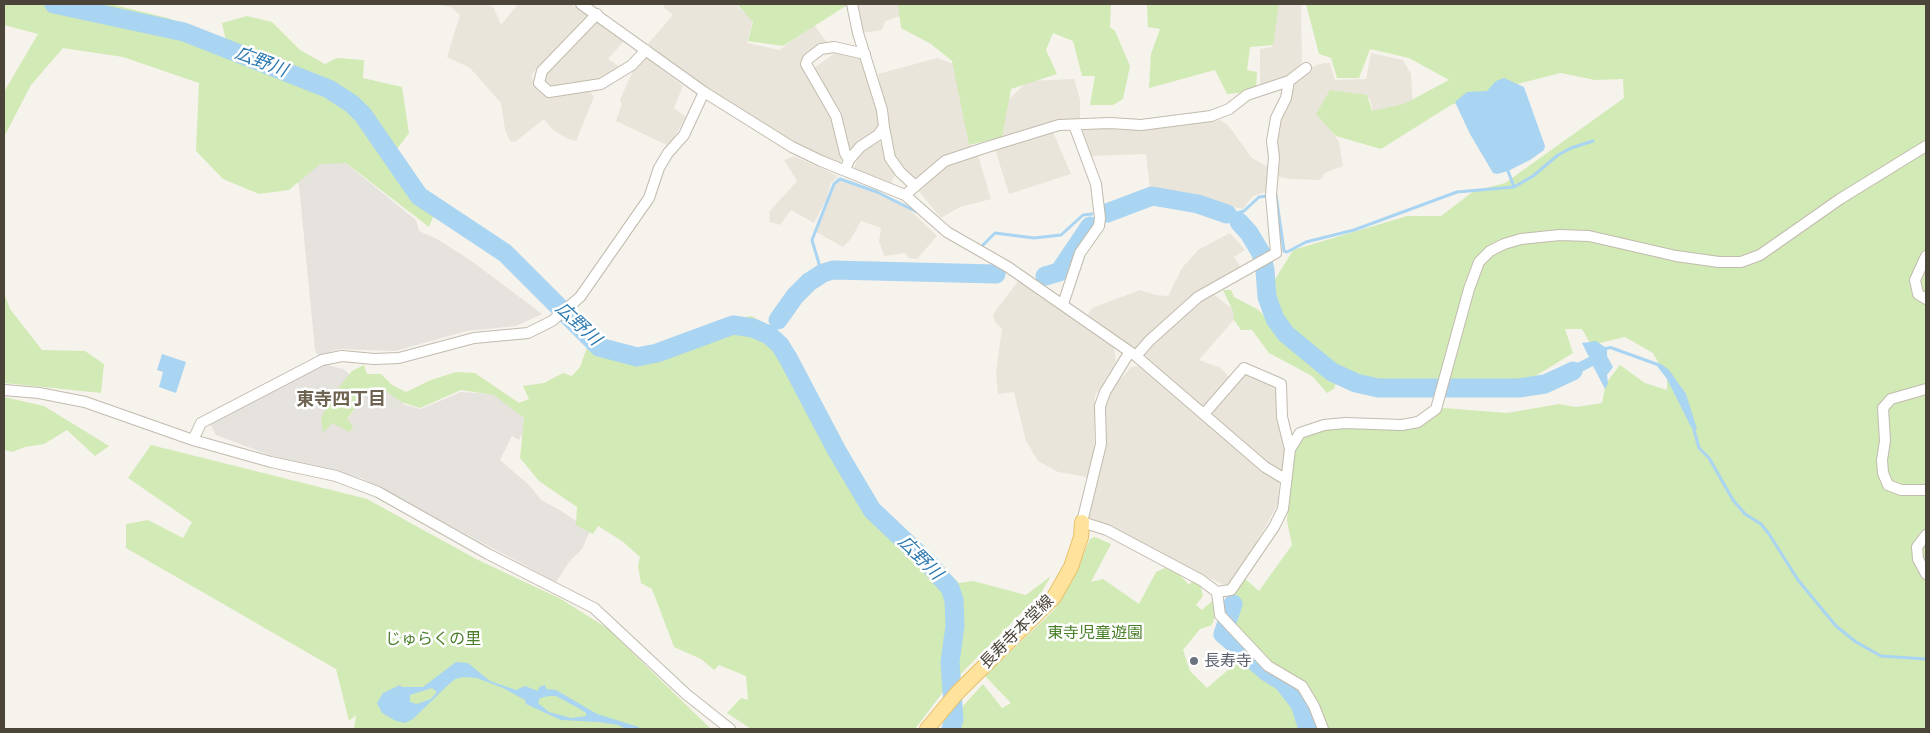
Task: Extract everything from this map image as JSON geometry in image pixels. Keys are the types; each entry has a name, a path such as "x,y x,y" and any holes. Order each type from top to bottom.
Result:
{"main road":[{"name":"長寿寺本堂線","path":"927,729 957,693 1054,597 1071,566 1081,537 1082,522"}],"street":[{"path":"581,4 704,92 792,146 905,195 947,232 1008,267 1063,304 1132,355 1265,467 1285,479"},
{"path":"852,4 882,110 890,158 900,172 914,185"},
{"path":"597,14 542,72 539,83 549,92 601,84 632,65 646,50"},
{"path":"849,160 845,153 836,116 806,64 808,59 821,49 834,47 865,54"},
{"path":"905,195 914,185 945,161 1059,126 1110,123 1141,125 1211,116 1229,109 1247,95 1289,81 1306,68"},
{"path":"1289,81 1286,98 1276,118 1272,141 1274,158 1271,195 1276,254 1198,298 1132,355 1105,392 1100,406 1101,444 1082,522 1107,530 1201,580 1217,592 1231,590 1284,509 1285,479 1290,449 1300,433 1324,425 1345,423 1402,425 1418,422 1432,414 1436,409 1479,262 1490,251 1521,239 1560,235 1589,236 1676,256 1719,262 1741,262 1760,255 1840,199 1926,146"},
{"path":"194,440 201,423 322,360 342,356 374,359 399,358 474,338 528,333 552,321 580,297 649,198 659,168 668,153 684,135 704,92"},
{"path":"1063,304 1080,253 1099,226 1100,218 1096,184 1074,125"},
{"path":"845,170 849,160 860,147 878,135 884,127"},
{"path":"1926,256 1915,280 1918,294 1926,299"},
{"path":"1204,414 1244,368 1281,384 1282,417 1290,449"},
{"path":"1926,388 1891,399 1883,408 1885,441 1882,460 1883,473 1888,485 1901,490 1926,490"},
{"path":"4,390 39,393 86,402 194,440 358,483 378,492 488,554 575,597 607,619 686,694 730,729"},
{"path":"1926,535 1918,547 1918,559 1926,574"},
{"path":"1217,592 1220,615 1268,666 1302,686 1314,706 1323,729"}],"shaded area":[{"path":"434,4 486,4 494,8 501,25 518,4 571,4 590,16 544,63 539,65 531,76 537,89 547,96 587,88 594,97 576,141 566,138 552,129 544,119 515,142 510,141 505,130 501,103 470,68 447,57 460,15 451,7"},
{"path":"666,4 735,4 753,20 747,43 779,50 814,25 829,45 805,59 834,117 843,153 840,164 812,154 700,86 647,45 673,15 663,7"},
{"path":"856,4 899,4 900,16 885,21 882,30 861,33"},
{"path":"1275,4 1301,4 1302,62 1286,80 1260,85 1260,49 1272,47 1277,7"},
{"path":"598,22 624,41 608,59 623,69 603,80 552,90 542,83 545,72 590,24"},
{"path":"838,51 863,58 880,116 881,126 848,152 811,70"},
{"path":"1371,53 1403,60 1411,74 1413,110 1374,116 1370,99 1333,94 1320,113 1339,142 1343,166 1325,173 1320,180 1290,179 1275,176 1275,136 1293,83 1307,69 1323,63 1330,63 1335,80 1366,79"},
{"path":"645,57 683,86 674,108 686,117 669,146 616,121 622,104 620,100 635,66"},
{"path":"937,58 956,65 972,149 938,163 914,180 894,156 878,74"},
{"path":"1074,79 1080,99 1080,122 1003,140 995,118 1004,104 1028,81"},
{"path":"1220,120 1228,125 1252,158 1268,167 1266,192 1253,196 1243,209 1150,189 1146,154 1091,156 1082,128 1136,130"},
{"path":"1052,130 1071,174 1009,194 994,146"},
{"path":"877,141 884,145 897,170 890,185 853,169 862,150"},
{"path":"977,152 991,199 960,207 941,218 916,188 952,162"},
{"path":"794,156 838,176 831,183 826,200 814,223 791,210 780,225 770,222 769,212 797,181 784,160"},
{"path":"343,161 416,220 419,231 437,239 470,260 542,314 516,326 467,331 395,351 339,349 318,356 315,350 298,175 315,165"},
{"path":"841,181 882,195 910,210 937,236 917,259 909,258 905,253 884,256 879,241 881,228 861,221 851,239 843,247 816,232 835,185"},
{"path":"1230,233 1245,250 1234,257 1242,269 1136,351 1129,349 1087,316 1092,308 1140,290 1156,295 1168,296 1182,268 1198,250"},
{"path":"1019,280 1114,348 1116,362 1095,396 1094,449 1087,477 1058,472 1038,461 1026,441 1014,392 998,394 996,372 1002,329 995,322 993,314"},
{"path":"1212,293 1239,314 1199,360 1221,368 1230,378 1203,409 1142,357 1162,336"},
{"path":"323,364 343,369 353,377 343,426 368,389 380,384 405,405 421,409 461,392 494,394 519,410 527,425 519,440 512,436 500,460 530,486 541,500 560,510 590,531 582,549 569,562 556,582 361,478 283,460 216,435 210,424"},
{"path":"1138,366 1279,479 1278,504 1240,571 1228,587 1087,517 1104,437 1105,405 1113,388 1131,367"},
{"path":"1244,371 1278,389 1286,450 1284,472 1266,465 1208,414"}],"green space":[{"path":"4,4 110,4 168,18 227,45 222,23 247,16 272,22 300,50 325,64 337,58 364,60 363,78 402,87 409,133 397,149 416,186 439,203 429,227 346,163 320,164 289,190 259,194 223,179 196,151 199,83 123,57 63,48 31,85 4,137 4,92 38,34 4,25"},
{"path":"737,4 849,4 783,46 748,41 753,22"},
{"path":"898,4 1111,4 1110,27 1115,31 1130,66 1123,99 1113,105 1090,105 1095,76 1082,76 1073,41 1053,33 1046,50 1057,74 1011,89 1002,137 969,145 952,61 931,44 901,28"},
{"path":"1147,4 1279,4 1273,45 1250,47 1247,70 1257,72 1256,91 1227,94 1215,70 1149,88 1151,54 1160,29 1148,27"},
{"name":"東寺児童遊園","path":"1306,4 1926,4 1926,729 951,729 964,705 983,684 1002,708 1011,703 985,676 1054,610 1071,583 1090,539 1095,537 1111,544 1091,582 1103,579 1139,604 1156,572 1165,568 1178,573 1189,585 1193,580 1199,581 1203,596 1196,605 1202,610 1214,599 1216,613 1212,625 1200,629 1183,650 1190,671 1207,688 1242,658 1225,640 1226,603 1244,578 1259,591 1292,545 1287,521 1291,454 1303,434 1335,427 1417,417 1444,408 1507,413 1559,404 1576,407 1602,403 1606,383 1620,365 1645,383 1667,390 1667,378 1653,353 1625,337 1591,345 1582,329 1565,329 1573,353 1534,377 1490,385 1438,380 1409,384 1366,383 1339,373 1334,389 1327,393 1312,376 1269,353 1252,330 1241,330 1234,320 1233,311 1223,290 1231,290 1234,297 1257,309 1280,331 1270,288 1293,250 1407,216 1441,216 1474,191 1505,183 1624,98 1623,79 1595,80 1561,73 1521,83 1451,105 1381,149 1336,136 1316,114 1330,90 1367,95 1372,111 1404,104 1449,80 1409,58 1370,49 1359,78 1337,78 1331,58 1319,54"},
{"path":"4,293 10,309 42,350 85,351 104,364 101,393 4,383"},
{"path":"752,316 785,338 871,499 959,583 973,581 1026,595 1051,576 1041,593 943,692 915,729 751,729 727,713 741,698 748,700 746,676 719,665 714,670 701,659 674,647 652,589 641,583 638,566 640,557 622,541 598,526 593,534 576,525 577,507 539,481 520,458 524,418 494,395 461,390 420,408 401,402 379,386 367,392 347,419 353,426 350,432 332,423 323,433 321,419 329,400 352,371 364,365 367,374 381,374 392,385 406,392 431,380 456,372 475,373 519,403 529,399 523,386 544,383 563,373 572,376 580,367 588,345 612,356 647,360 688,350 706,339 724,320"},
{"path":"4,397 44,406 109,446 95,456 67,430 44,444 25,447 12,452 4,450"},
{"name":"じゅらくの里","path":"151,445 367,499 476,559 561,599 607,628 711,729 354,729 356,715 349,721 336,669 126,548 126,524 148,520 183,538 192,522 128,478"}],"water":[{"path":"1504,78 1524,87 1545,146 1544,150 1530,160 1508,171 1497,174 1493,173 1470,134 1455,102 1467,92 1487,91 1496,81"},
{"path":"1596,341 1605,347 1611,346 1661,364 1669,370 1686,394 1697,429 1694,430 1691,427 1667,379 1657,366 1610,349 1607,350 1607,356 1613,367 1607,375 1608,384 1605,389 1593,366 1554,386 1550,377 1589,357 1582,343"},
{"path":"162,354 186,362 176,393 159,387 163,372 157,370"},
{"path":"456,662 468,663 490,681 516,690 525,686 538,691 539,687 545,685 546,689 556,690 597,714 639,727 638,729 626,729 618,725 599,722 561,720 526,704 525,700 503,688 477,678 464,677 455,679 413,719 405,723 396,721 382,713 377,703 383,693 400,685 402,687 423,687","holes":["432,688 437,692 431,699 417,704 410,702 410,695","556,696 580,709 586,713 586,716 571,718 549,712 538,703 540,698"]}],"waterway":[{"name":"広野川","path":"54,4 184,32 329,89 352,104 363,115 419,196 505,253 599,347 637,357 657,353 733,325 753,328 769,335 780,345 788,358 837,451 872,510 928,563 950,588 954,600 955,626 950,662 954,719 951,729"},
{"path":"1205,206 1210,204 1237,213 1244,211 1259,197 1276,195 1284,251 1287,252 1306,242 1354,230 1457,192 1514,187 1533,176 1558,155 1571,148 1593,141"},
{"path":"1508,171 1514,187"},
{"path":"822,274 812,240 834,184 840,179 877,192 919,213"},
{"path":"1107,213 1152,196 1198,204 1227,214"},
{"path":"980,248 995,233 1034,238 1061,235 1083,215 1092,214"},
{"path":"1239,222 1249,233 1261,253 1265,270 1267,297 1275,319 1286,334 1332,372 1356,383 1378,388 1519,388 1545,384 1573,371"},
{"path":"1045,276 1059,272 1090,226"},
{"path":"778,320 795,296 809,282 823,273 833,270 996,274"},
{"name":"広野川","path":"769,335 772,330"},
{"path":"1694,430 1699,448 1709,458 1733,500 1745,514 1761,524 1798,580 1836,626 1856,642 1881,656 1926,659"},
{"path":"1233,604 1223,634 1267,672 1283,682 1300,704 1308,729"}],"place":[{"name":"長寿寺","path":"1194,661"}],"district":[{"name":"東寺四丁目","path":"341,400"}]}
